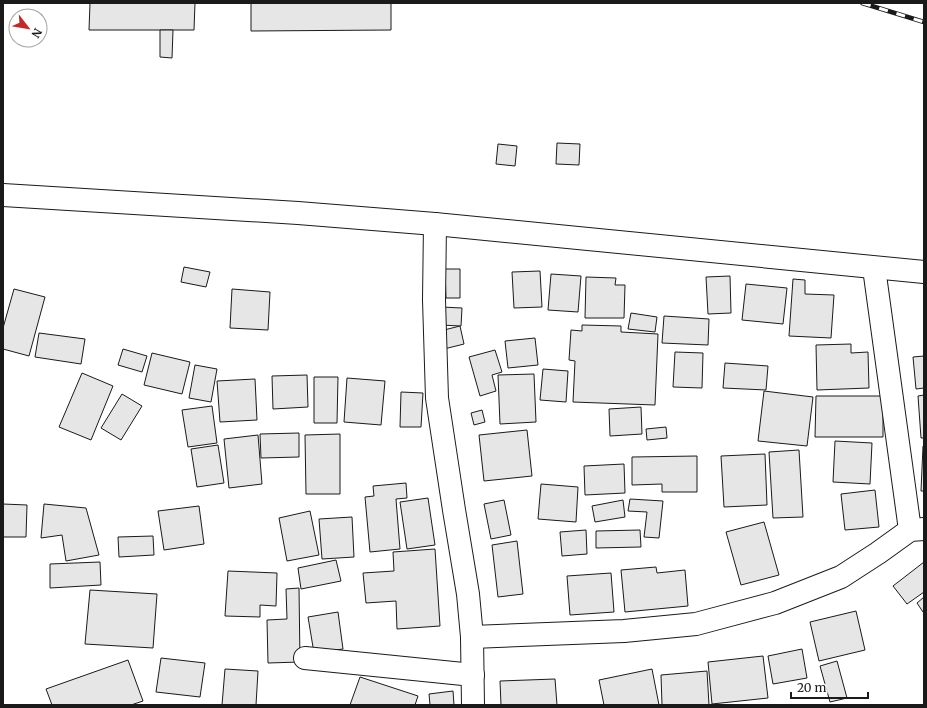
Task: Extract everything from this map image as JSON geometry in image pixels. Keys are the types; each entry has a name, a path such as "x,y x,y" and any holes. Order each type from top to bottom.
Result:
{"street":[{"path":"3,195 298,213 435,224 924,272"},
{"path":"435,224 434,300 437,398 468,594 472,637 473,705"},
{"path":"472,637 624,630 696,624 776,603 841,577 917,530 874,268"},
{"path":"306,658 473,675"}],"building":[{"path":"90,3 195,3 194,30 89,30"},
{"path":"251,3 391,3 391,30 251,31"},
{"path":"160,30 173,30 172,58 160,57"},
{"path":"557,143 580,144 579,165 556,164"},
{"path":"498,144 517,146 515,166 496,164"},
{"path":"184,267 210,272 206,287 181,282"},
{"path":"445,269 460,269 460,298 446,298"},
{"path":"540,271 542,307 514,308 512,272"},
{"path":"551,274 581,276 578,312 548,310"},
{"path":"730,276 731,313 708,314 706,277"},
{"path":"586,277 616,278 615,285 625,285 624,318 585,318"},
{"path":"793,279 805,280 805,294 834,295 831,338 789,336"},
{"path":"746,284 787,288 783,324 742,320"},
{"path":"14,289 45,297 29,356 3,349 3,328"},
{"path":"232,289 270,292 268,330 230,328"},
{"path":"441,307 462,308 461,326 440,325"},
{"path":"631,313 657,317 655,332 628,329"},
{"path":"664,316 709,319 708,345 662,343"},
{"path":"582,325 621,326 621,332 658,334 655,405 573,402 575,361 569,360 571,330 582,331"},
{"path":"460,326 464,344 444,349 440,331"},
{"path":"39,333 85,339 81,364 35,357"},
{"path":"535,338 538,365 508,368 505,341"},
{"path":"851,344 851,353 868,352 869,388 817,390 816,345"},
{"path":"123,349 147,356 142,372 118,365"},
{"path":"495,350 502,372 492,375 496,391 480,396 469,357"},
{"path":"675,352 703,353 702,388 673,387"},
{"path":"152,353 190,362 182,394 144,385"},
{"path":"924,356 924,388 916,389 913,357"},
{"path":"725,363 768,366 766,390 723,388"},
{"path":"195,365 217,369 211,402 189,398"},
{"path":"543,369 568,371 566,402 540,400"},
{"path":"82,373 113,386 91,440 59,427"},
{"path":"534,374 536,422 500,424 498,375"},
{"path":"307,375 308,407 273,409 272,376"},
{"path":"314,377 338,377 337,423 314,423"},
{"path":"347,378 385,381 381,425 344,422"},
{"path":"255,379 257,420 220,422 217,381"},
{"path":"764,391 813,397 807,446 758,441"},
{"path":"401,392 423,393 421,427 400,427"},
{"path":"122,394 142,406 121,440 101,428"},
{"path":"924,395 924,438 921,438 918,396"},
{"path":"816,396 883,396 883,437 815,437"},
{"path":"212,406 217,443 188,447 182,410"},
{"path":"641,407 642,434 610,436 609,409"},
{"path":"482,410 485,422 474,425 471,413"},
{"path":"666,427 667,438 647,440 646,429"},
{"path":"527,430 532,476 484,481 479,435"},
{"path":"299,433 299,457 261,458 260,434"},
{"path":"340,434 340,494 306,494 305,435"},
{"path":"258,435 262,484 229,488 224,439"},
{"path":"835,441 872,443 870,484 833,482"},
{"path":"218,445 224,483 197,487 191,449"},
{"path":"923,446 924,491 921,491"},
{"path":"799,450 803,517 773,518 769,452"},
{"path":"765,454 767,505 724,507 721,456"},
{"path":"697,456 697,492 662,492 662,484 632,485 632,457"},
{"path":"624,464 625,493 585,495 584,466"},
{"path":"406,483 407,498 396,499 400,549 370,552 365,497 374,496 373,486"},
{"path":"541,484 578,487 576,522 538,519"},
{"path":"875,490 879,527 845,530 841,494"},
{"path":"428,498 435,545 407,549 400,502"},
{"path":"630,499 663,501 659,538 644,537 647,512 628,511"},
{"path":"504,500 511,535 491,539 484,504"},
{"path":"623,500 625,517 595,522 592,506"},
{"path":"3,504 27,505 26,537 3,537"},
{"path":"44,504 86,508 99,555 66,561 62,535 41,538"},
{"path":"199,506 204,544 164,550 158,511"},
{"path":"310,511 319,555 287,561 279,518"},
{"path":"352,517 354,557 322,559 319,519"},
{"path":"764,522 779,575 741,585 726,532"},
{"path":"586,530 587,554 562,556 560,532"},
{"path":"640,530 641,547 596,548 596,531"},
{"path":"153,536 154,555 119,557 118,537"},
{"path":"517,541 523,594 498,597 492,545"},
{"path":"435,549 440,626 397,629 396,601 366,603 363,573 394,571 393,552"},
{"path":"336,560 341,581 301,589 298,568"},
{"path":"100,562 101,585 50,588 50,564"},
{"path":"924,562 924,592 907,604 893,586"},
{"path":"656,567 657,573 685,570 688,606 625,612 621,570"},
{"path":"228,571 277,573 276,606 260,605 260,617 225,616"},
{"path":"611,573 614,612 570,615 567,576"},
{"path":"299,588 300,662 268,663 267,620 287,619 286,589"},
{"path":"90,590 157,594 153,648 85,644"},
{"path":"924,597 924,611 923,612 917,603"},
{"path":"856,611 865,650 819,661 810,622"},
{"path":"338,612 343,649 314,653 308,617"},
{"path":"802,649 807,678 773,684 768,656"},
{"path":"763,656 768,698 712,704 708,662"},
{"path":"161,658 205,663 200,697 156,692"},
{"path":"128,660 143,701 131,705 52,705 46,689"},
{"path":"837,661 847,698 830,702 820,666"},
{"path":"225,669 258,671 256,705 222,705"},
{"path":"652,669 659,705 604,705 599,680"},
{"path":"707,671 709,705 662,705 661,675"},
{"path":"360,677 418,696 415,705 350,705"},
{"path":"555,679 557,705 501,705 500,681"},
{"path":"453,691 454,705 430,705 429,694"}],"railway":[{"path":"862,3 924,22"}]}
